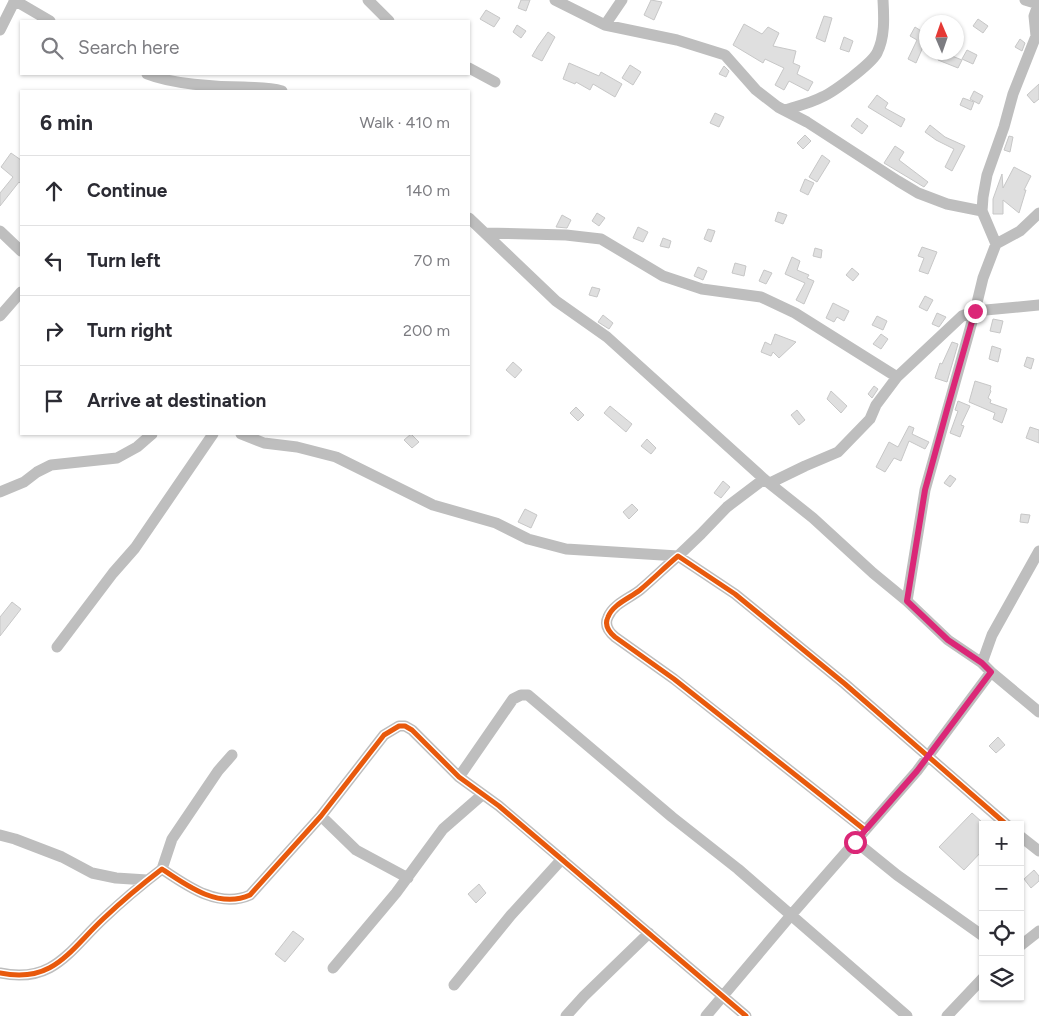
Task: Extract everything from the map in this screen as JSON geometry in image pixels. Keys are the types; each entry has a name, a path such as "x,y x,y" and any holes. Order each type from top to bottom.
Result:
{"street":[{"path":"0,30 15,0 48,20"},
{"path":"368,0 388,20"},
{"path":"555,0 605,25 677,40 725,55 756,90 778,107 807,122 918,193 947,204 982,211"},
{"path":"605,25 622,0"},
{"path":"786,110 823,97 850,78 876,55 882,38 884,0"},
{"path":"996,244 982,211 983,197 987,175 1004,127 1012,94 1036,36 1034,16 1038,3 1025,0"},
{"path":"470,69 495,82"},
{"path":"151,75 174,81 242,88 270,87 279,90"},
{"path":"907,601 925,490 983,278 996,244 1020,230 1039,213"},
{"path":"470,219 556,301 607,337 767,481 813,518 873,573 907,601 948,640 982,663 1039,712"},
{"path":"0,230 20,250"},
{"path":"485,233 566,235 601,239 663,276 702,289 761,297 770,301 795,313 897,377"},
{"path":"0,316 20,293"},
{"path":"865,830 674,679 609,632 607,625 608,616 616,606 640,590 678,556 727,507 767,481 838,452 870,419 876,405 897,377 962,316 975,311 1039,305"},
{"path":"0,492 24,482 37,472 51,465 117,458 137,447 151,435"},
{"path":"57,647 113,573 135,548 212,435"},
{"path":"244,435 264,443 297,447 336,457 433,505 496,523 528,539 566,549 678,556 735,594 845,684 1002,821"},
{"path":"982,663 992,635 1039,551"},
{"path":"706,1016 917,771 991,672"},
{"path":"458,777 513,699 521,695 528,695 672,818 792,914 907,1016"},
{"path":"162,869 187,886 215,897 227,900 250,895 321,816 384,735 394,727 404,726 412,730 458,777 499,806 746,1016"},
{"path":"0,973 27,975 40,973 53,967 74,949 125,898 162,869 172,839 218,771 232,755"},
{"path":"333,968 408,878 443,828 482,795"},
{"path":"321,816 356,850 408,878"},
{"path":"0,835 62,857 92,874 147,880"},
{"path":"1024,839 1039,851"},
{"path":"855,842 979,933"},
{"path":"454,985 511,915 562,859"},
{"path":"1024,943 1039,931"},
{"path":"566,1016 649,933"},
{"path":"947,1016 979,982"}],"building":[{"path":"521,0 530,0 526,11 518,8"},
{"path":"651,0 662,2 654,20 644,15"},
{"path":"486,10 500,18 494,27 480,19"},
{"path":"824,16 832,18 825,42 816,38"},
{"path":"978,19 988,26 983,33 973,26"},
{"path":"744,24 762,34 768,27 779,33 773,46 796,51 793,63 800,66 797,74 813,82 808,91 789,81 784,90 775,85 784,68 765,59 763,63 733,45"},
{"path":"517,25 526,31 521,38 513,32"},
{"path":"915,27 919,30 919,56 916,63 908,59 917,40 910,36"},
{"path":"548,32 555,37 542,61 532,56"},
{"path":"844,37 853,41 849,52 840,49"},
{"path":"1020,39 1025,43 1022,51 1015,47"},
{"path":"967,50 977,55 973,64 964,60"},
{"path":"938,60 962,60 958,68"},
{"path":"569,63 599,76 601,72 622,84 615,97 593,84 590,90 576,82 575,84 563,79"},
{"path":"630,65 641,72 633,85 622,78"},
{"path":"724,66 729,71 726,77 719,74"},
{"path":"1039,84 1039,99 1034,103 1027,95"},
{"path":"974,91 983,96 979,104 970,99"},
{"path":"877,95 888,103 885,108 905,119 901,127 868,107"},
{"path":"963,98 974,102 971,110 960,105"},
{"path":"715,113 724,117 719,127 710,123"},
{"path":"857,118 868,126 862,134 851,126"},
{"path":"930,125 945,137 965,146 952,171 945,167 954,149 925,132"},
{"path":"805,135 811,141 803,149 797,143"},
{"path":"1009,136 1013,137 1010,152 1004,150"},
{"path":"895,146 904,152 899,160 928,182 924,187 884,163"},
{"path":"11,153 20,159 20,183 0,206 0,193 13,177 1,167"},
{"path":"822,155 830,161 817,182 809,177"},
{"path":"1014,167 1031,176 1024,190 1026,190 1019,213 1003,200 1003,214 993,214 993,199 1002,174 1003,188"},
{"path":"805,179 814,183 808,195 800,191"},
{"path":"778,212 787,215 783,224 775,221"},
{"path":"597,213 605,218 599,226 592,221"},
{"path":"562,215 571,220 567,228 556,227"},
{"path":"638,227 648,232 643,242 633,238"},
{"path":"708,229 715,231 711,242 704,239"},
{"path":"663,238 671,241 669,248 660,246"},
{"path":"922,247 937,252 928,274 919,271 924,258 918,256"},
{"path":"815,248 822,250 821,258 813,256"},
{"path":"792,257 800,261 797,270 809,275 807,278 814,281 804,304 796,300 805,283 785,274"},
{"path":"735,263 746,266 744,276 732,273"},
{"path":"698,267 707,271 703,280 694,276"},
{"path":"852,268 859,274 853,281 846,275"},
{"path":"764,270 772,273 766,284 759,281"},
{"path":"592,287 600,289 597,297 589,295"},
{"path":"925,296 933,300 927,311 919,307"},
{"path":"833,303 849,311 844,321 837,317 834,322 826,318"},
{"path":"937,313 946,317 939,327 932,324"},
{"path":"603,315 613,323 609,329 598,322"},
{"path":"877,316 887,321 883,330 872,325"},
{"path":"993,319 1003,321 1000,333 990,331"},
{"path":"775,334 796,342 779,358 773,352 771,356 761,352 765,342 771,345"},
{"path":"881,334 888,339 881,349 873,344"},
{"path":"952,342 958,344 947,382 935,378 940,363 942,364"},
{"path":"992,346 1001,349 998,362 989,359"},
{"path":"1027,357 1034,359 1031,369 1024,366"},
{"path":"513,362 522,370 515,378 506,370"},
{"path":"975,381 991,386 988,398 991,400 990,403 1007,409 1002,423 993,419 995,413 969,402"},
{"path":"874,386 878,389 872,398 868,394"},
{"path":"831,391 847,406 841,413 827,399"},
{"path":"958,401 970,406 961,425 964,426 960,437 950,433 958,411 955,410"},
{"path":"610,406 632,424 626,432 604,413"},
{"path":"576,407 584,415 578,421 570,413"},
{"path":"797,410 805,420 799,425 791,415"},
{"path":"909,426 914,428 912,434 929,442 925,449 909,441 901,461 894,458 885,472 876,467 889,442 898,447"},
{"path":"1030,427 1039,430 1039,443 1026,438"},
{"path":"412,435 419,442 412,448 404,440"},
{"path":"647,439 656,448 651,454 641,446"},
{"path":"950,475 956,479 950,487 944,483"},
{"path":"723,481 730,487 721,498 714,493"},
{"path":"632,504 638,510 629,519 623,512"},
{"path":"525,509 537,515 531,528 518,522"},
{"path":"1021,514 1030,515 1028,523 1020,522"},
{"path":"12,602 21,609 0,636 0,617"},
{"path":"998,737 1005,745 996,753 989,746"},
{"path":"972,813 981,821 979,821 979,854 964,870 939,847"},
{"path":"1034,870 1039,876 1039,881 1031,888 1024,879"},
{"path":"479,884 486,893 476,903 468,894"},
{"path":"293,931 304,939 285,962 275,954"}],"cycle path":[{"path":"865,830 674,679 615,637 607,626 610,612 640,590 678,556 735,594 845,684 1002,821"},
{"path":"0,973 34,974 59,962 117,906 162,869 204,894 227,899 238,899 250,895 321,816 384,735 399,726 405,726 412,730 459,777 499,806 746,1016"}],"route":[{"path":"855,842 917,771 991,672 982,663 948,640 907,601 925,490 975,311"}]}
